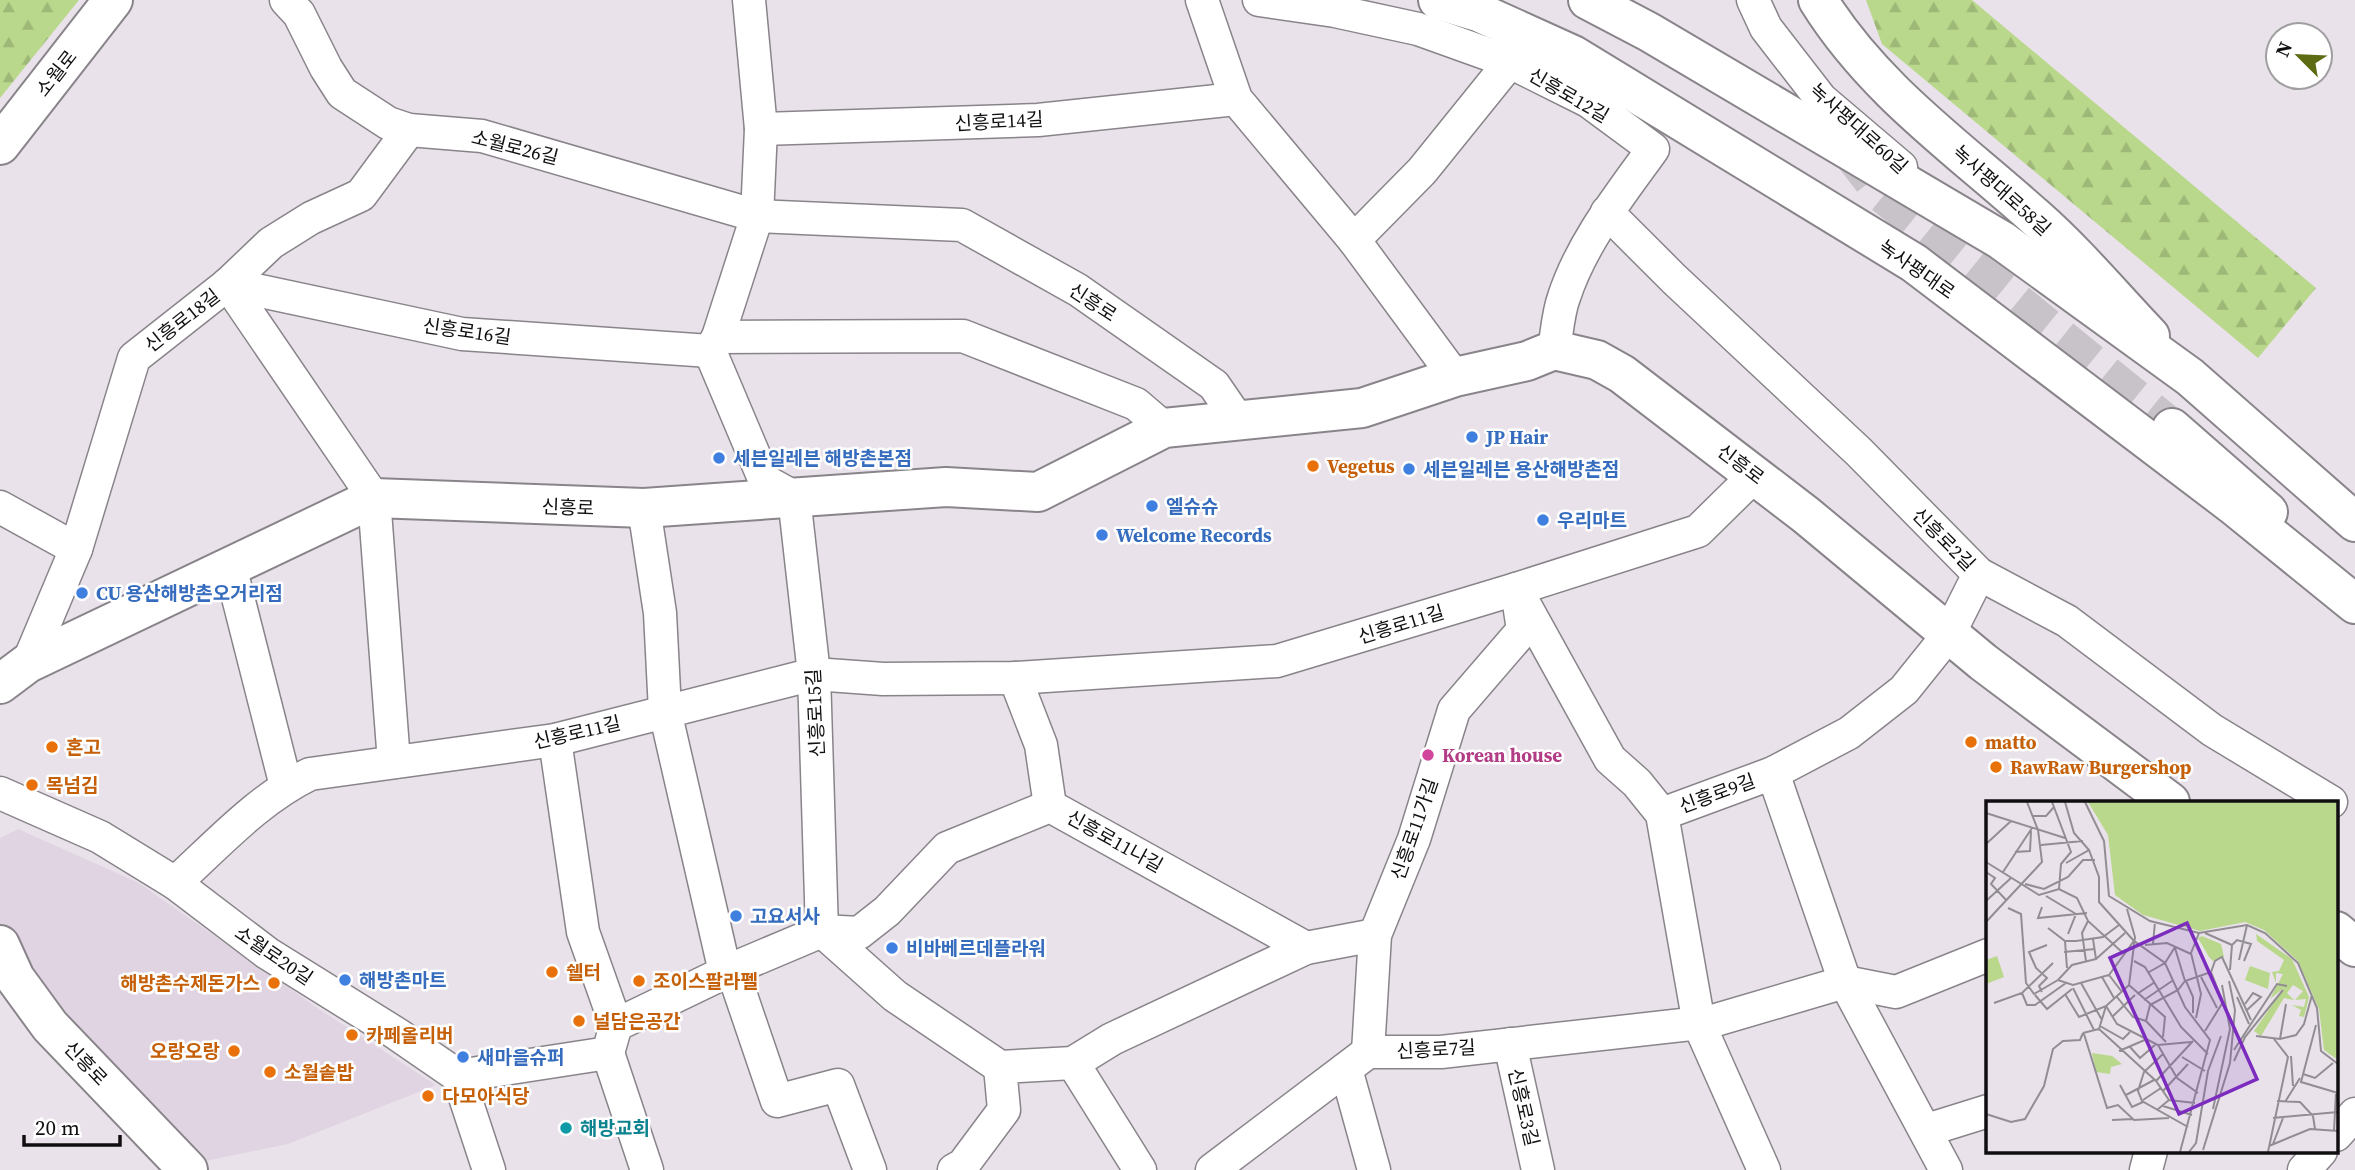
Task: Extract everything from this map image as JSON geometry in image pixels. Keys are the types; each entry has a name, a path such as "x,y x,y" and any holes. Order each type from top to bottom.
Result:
{"main road":[{"name":"소월로","path":"0,145 113,0"},
{"name":"녹사평대로","path":"1438,0 1478,12 1573,55 1914,263 2233,505 2355,604"},
{"path":"1588,0 1649,32 2001,240 2190,377 2355,522"},
{"name":"녹사평대로58길","path":"1818,0 1836,28 1890,91 2038,219 2190,377"},
{"name":"신흥로","path":"14,673 374,498 644,508 946,487 1038,492 1164,428 1362,408 1455,377 1527,361 1554,350 1597,360 1622,374 1755,475 1949,634 2167,801"},
{"path":"2172,428 2355,588"},
{"path":"2338,933 2355,947"},
{"name":"신흥로","path":"5,970 50,1026 188,1170"}],"street":[{"name":"소월로26길","path":"286,0 299,14 326,68 342,93 388,122 409,130 482,136 757,216"},
{"path":"749,0 761,129 757,216 714,344 765,481 794,497"},
{"path":"1202,0 1236,99 1354,240 1455,377"},
{"name":"신흥로12길","path":"1259,0 1335,11 1418,29 1510,62 1588,101 1653,149 1607,212 1589,243 1563,298 1554,350"},
{"name":"녹사평대로60길","path":"1753,0 1766,28 1821,99 1953,211"},
{"path":"1354,240 1422,171 1510,62"},
{"name":"신흥로14길","path":"761,129 1038,120 1236,99"},
{"name":"신흥로18길","path":"14,673 76,549 134,358 228,284 271,243 311,218 361,195 409,130"},
{"name":"신흥로2길","path":"1607,212 1674,279 1859,452 1979,574 2067,621 2212,730 2328,801"},
{"name":"신흥로","path":"757,216 962,225 1078,290 1214,385 1238,419"},
{"path":"228,284 374,498 394,762"},
{"name":"신흥로16길","path":"228,284 462,334 714,344"},
{"path":"714,344 963,337 1136,404 1164,428"},
{"name":"신흥로11길","path":"175,883 240,823 286,786 310,774 555,740 814,674 883,679 1015,678 1277,661 1698,531 1755,475"},
{"name":"신흥로15길","path":"794,497 814,674 822,931"},
{"path":"0,507 76,549"},
{"path":"644,508 660,613 665,711 728,970 777,1101 838,1085 870,1170"},
{"path":"230,566 286,786"},
{"name":"신흥로9길","path":"1516,589 1610,760 1637,783 1662,814 1773,773 1849,733 1904,690 1949,634 1979,574"},
{"name":"신흥로11가길","path":"1374,1170 1357,1060 1375,935 1414,839 1454,710 1523,630 1516,589"},
{"path":"1015,678 1041,745 1051,806"},
{"path":"555,740 583,932 647,1170"},
{"path":"1773,773 1845,982 1927,1130 1946,1170"},
{"name":"소월로20길","path":"0,793 100,837 175,883 267,953 397,1034 458,1076"},
{"name":"신흥로11나길","path":"822,931 859,933 887,911 947,848 1051,806 1306,948"},
{"path":"2338,806 2355,817"},
{"path":"1662,814 1699,1024 1764,1170"},
{"path":"489,1170 458,1076 612,1039 728,970 822,931 895,996 1000,1067 1073,1063 1112,1039 1306,948 1375,935"},
{"name":"신흥로7길","path":"1357,1060 1699,1024 1845,982 1896,992 1986,955"},
{"name":"신흥로3길","path":"1510,1044 1538,1170"},
{"path":"1227,1165 1357,1060"},
{"path":"1073,1063 1140,1170"},
{"path":"961,1168 1004,1110 1000,1067"},
{"path":"1927,1130 1986,1111"},
{"path":"2338,1133 2355,1114"},
{"path":"2146,1170 2151,1152"},
{"path":"2304,1170 2320,1152"}],"shaded area":[{"path":"18,829 139,883 319,1009 436,1085 288,1144 196,1163 53,1016 0,927 0,838"}],"green space":[{"path":"0,0 79,0 0,98"},
{"path":"1866,0 1972,0 2316,288 2258,358 1882,44"}],"tunnel":[{"path":"1849,150 1883,194 2172,428"}],"place":[{"name":"JP Hair","path":"1472,437"},
{"name":"세븐일레븐 해방촌본점","path":"719,458"},
{"name":"Vegetus","path":"1313,466"},
{"name":"세븐일레븐 용산해방촌점","path":"1409,469"},
{"name":"엘슈슈","path":"1152,506"},
{"name":"우리마트","path":"1543,520"},
{"name":"Welcome Records","path":"1102,535"},
{"name":"CU 용산해방촌오거리점","path":"82,593"},
{"name":"matto","path":"1971,742"},
{"name":"혼고","path":"52,747"},
{"name":"Korean house","path":"1428,755"},
{"name":"RawRaw Burgershop","path":"1996,767"},
{"name":"목넘김","path":"32,785"},
{"name":"고요서사","path":"736,916"},
{"name":"비바베르데플라워","path":"892,948"},
{"name":"쉘터","path":"552,972"},
{"name":"해방촌마트","path":"345,980"},
{"name":"조이스팔라펠","path":"639,981"},
{"name":"해방촌수제돈가스","path":"274,983"},
{"name":"널담은공간","path":"579,1021"},
{"name":"카페올리버","path":"352,1035"},
{"name":"오랑오랑","path":"234,1051"},
{"name":"새마을슈퍼","path":"463,1057"},
{"name":"소월솥밥","path":"270,1072"},
{"name":"다모아식당","path":"428,1096"},
{"name":"해방교회","path":"566,1128"}]}
